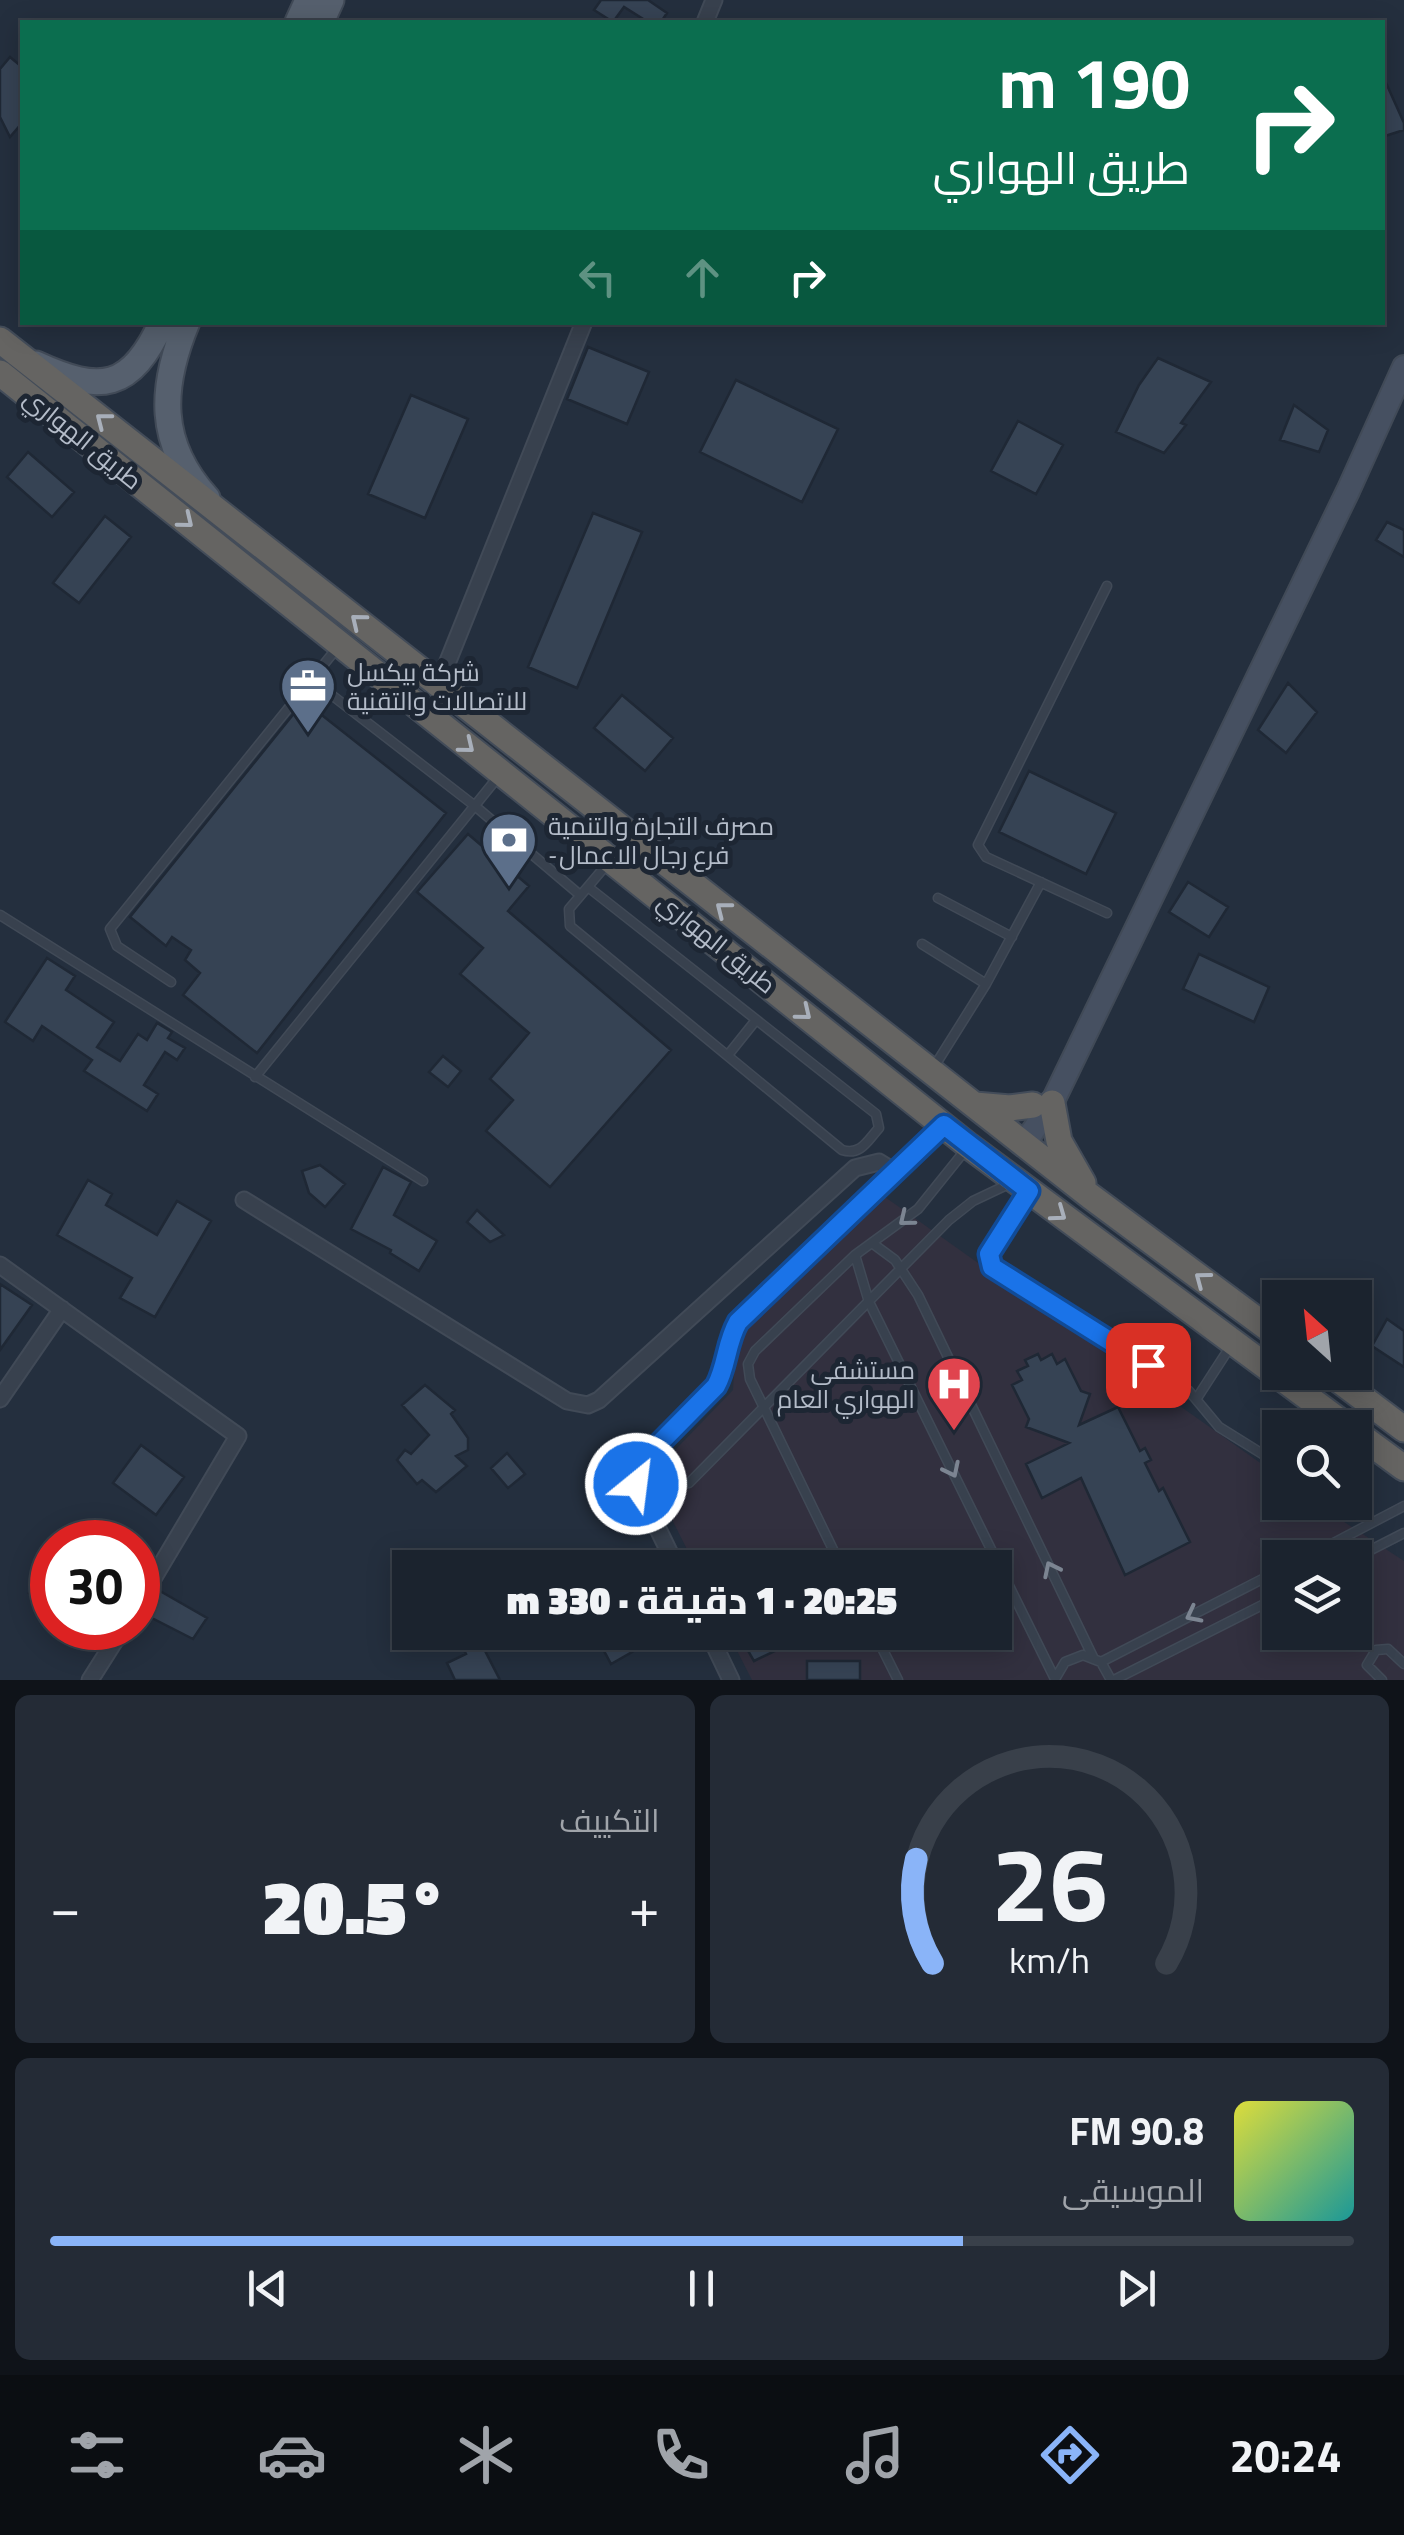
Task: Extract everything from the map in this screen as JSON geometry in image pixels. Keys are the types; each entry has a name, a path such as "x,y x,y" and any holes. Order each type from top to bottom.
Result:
{"highway":[{"name":"طريق الهواري","path":"0,340 1090,1196 1262,1324"},
{"name":"طريق الهواري","path":"0,373 969,1146 1323,1410"},
{"path":"541,804 560,781"},
{"path":"975,1105 1010,1108 1047,1098 1059,1141 1090,1196"},
{"path":"1352,1390 1404,1429"},
{"name":"طريق الهواري","path":"1372,1446 1404,1468"}],"main road":[{"path":"26,360 86,382 115,380 142,362 160,325"},
{"path":"186,325 168,372 170,428 192,480 218,509"},
{"path":"1016,1138 1047,1098 1340,508 1404,367"}],"street":[{"path":"438,686 583,325"},
{"path":"667,1550 634,1472 716,1386 738,1322 944,1125"},
{"path":"244,1200 567,1401 588,1405 599,1400 855,1168 879,1162 894,1172"},
{"path":"0,1265 238,1436 160,1567"},
{"path":"0,1399 62,1308"},
{"path":"90,1680 109,1650"},
{"path":"717,1650 731,1680"}],"lane":[{"path":"1106,586 979,840 986,857 1107,912"},
{"path":"171,982 117,946 110,928 340,644"},
{"path":"311,680 475,806 580,896"},
{"path":"254,1076 501,773"},
{"path":"588,887 876,1114 879,1128 862,1148 842,1150 570,926 567,914 580,896 611,858"},
{"path":"931,1071 986,984 1041,882"},
{"path":"938,898 1012,937"},
{"path":"0,915 423,1181"},
{"path":"922,944 986,984"},
{"path":"728,1056 756,1020"},
{"path":"833,1550 750,1379 751,1357 855,1254 918,1209 946,1180 969,1146"},
{"path":"690,1483 960,1210 1022,1186"},
{"path":"1022,1186 989,1254 992,1267 1197,1398 1219,1427 1262,1453"},
{"path":"872,1242 902,1268 918,1295 1097,1659 1112,1680 1262,1605"},
{"path":"855,1254 868,1302 1055,1680"},
{"path":"1197,1398 1234,1342"},
{"path":"1339,1540 1404,1506"},
{"path":"1372,1549 1404,1533"},
{"path":"1055,1680 1065,1662 1074,1657 1097,1659 1262,1579"},
{"path":"1382,1680 1367,1665 1376,1650 1388,1649 1404,1664"},
{"path":"883,1650 898,1680"}],"shaded area":[{"name":"مستشفي الهواري العام","path":"885,1197 1262,1464 1262,1520 1341,1520 1372,1540 1262,1540 1262,1650 1372,1650 1372,1540 1404,1561 1404,1680 752,1680 737,1650 1012,1650 1012,1550 687,1550 650,1476 733,1390 736,1337"}],"building":[{"path":"601,0 648,0 667,13 662,20 645,20 624,7 614,20 610,20 594,10"},
{"path":"10,57 20,65 20,125 10,137 0,117 0,69"},
{"path":"1385,81 1404,123 1404,130 1385,136"},
{"path":"588,347 649,372 627,424 567,399"},
{"path":"1158,358 1211,382 1164,453 1116,432 1139,385"},
{"path":"736,380 838,429 802,502 700,452"},
{"path":"411,395 468,419 425,518 368,494"},
{"path":"1294,405 1328,430 1319,452 1280,440"},
{"path":"1018,421 1063,445 1036,494 991,471"},
{"path":"28,452 74,492 52,517 7,477"},
{"path":"593,513 642,532 577,688 528,667"},
{"path":"105,516 131,537 79,603 53,583"},
{"path":"1387,522 1404,530 1404,557 1376,540"},
{"path":"1288,683 1317,712 1286,753 1258,730"},
{"path":"622,695 673,738 645,771 594,728"},
{"path":"304,701 446,813 257,1053 183,995 200,973 185,960 191,950 172,937 166,946 130,917"},
{"path":"1029,771 1116,813 1086,874 999,832"},
{"path":"468,834 529,886 508,911 671,1050 550,1187 486,1131 513,1100 490,1079 529,1033 460,974 483,948 417,892"},
{"path":"1188,882 1228,907 1209,937 1169,912"},
{"path":"1199,954 1269,987 1254,1022 1183,989"},
{"path":"47,958 75,976 66,990 114,1022 97,1047 120,1061 138,1034 147,1040 157,1023 172,1032 168,1038 185,1048 177,1060 165,1052 144,1085 158,1094 147,1111 84,1071 92,1060 42,1026 33,1041 5,1022"},
{"path":"443,1056 461,1071 448,1087 429,1072"},
{"path":"320,1165 345,1184 325,1207 309,1193 302,1171"},
{"path":"383,1167 411,1182 394,1215 437,1241 419,1271 391,1250 351,1229"},
{"path":"88,1180 112,1194 106,1205 157,1235 177,1201 211,1221 155,1317 120,1298 132,1278 57,1235"},
{"path":"477,1210 504,1235 490,1242 467,1222"},
{"path":"0,1284 32,1305 0,1350"},
{"path":"1387,1319 1404,1331 1404,1367 1372,1346"},
{"path":"1038,1354 1041,1360 1052,1354 1057,1364 1065,1359 1081,1391 1090,1394 1079,1425 1118,1407 1140,1451 1145,1448 1151,1460 1145,1463 1159,1491 1163,1488 1190,1542 1125,1575 1081,1478 1042,1498 1026,1464 1069,1443 1026,1427 1029,1419 1012,1385 1022,1380 1017,1371 1028,1366 1025,1360"},
{"path":"425,1385 455,1410 451,1414 468,1438 468,1450 456,1456 467,1466 436,1492 422,1480 417,1484 397,1460 405,1450 411,1454 429,1435 402,1405"},
{"path":"141,1445 184,1477 156,1515 113,1483"},
{"path":"507,1453 525,1474 508,1488 491,1468"},
{"path":"160,1591 207,1618 193,1639 160,1622"},
{"path":"464,1650 485,1650 500,1680 455,1680 447,1663 466,1654"},
{"path":"604,1650 636,1650 611,1664"},
{"path":"748,1650 774,1650 775,1651 754,1661"},
{"path":"807,1661 860,1661 860,1680 807,1680"}],"place":[{"name":"شركة بيكسل للاتصالات والتقنية","path":"308,735"},
{"name":"مصرف التجارة والتنمية -فرع رجال الاعمال","path":"509,889"},
{"name":"مستشفي الهواري العام","path":"954,1433"}],"route":[{"path":"636,1484 634,1472 641,1462 716,1386 738,1322 944,1125 1029,1191 989,1254 992,1267 1148,1365"}]}
